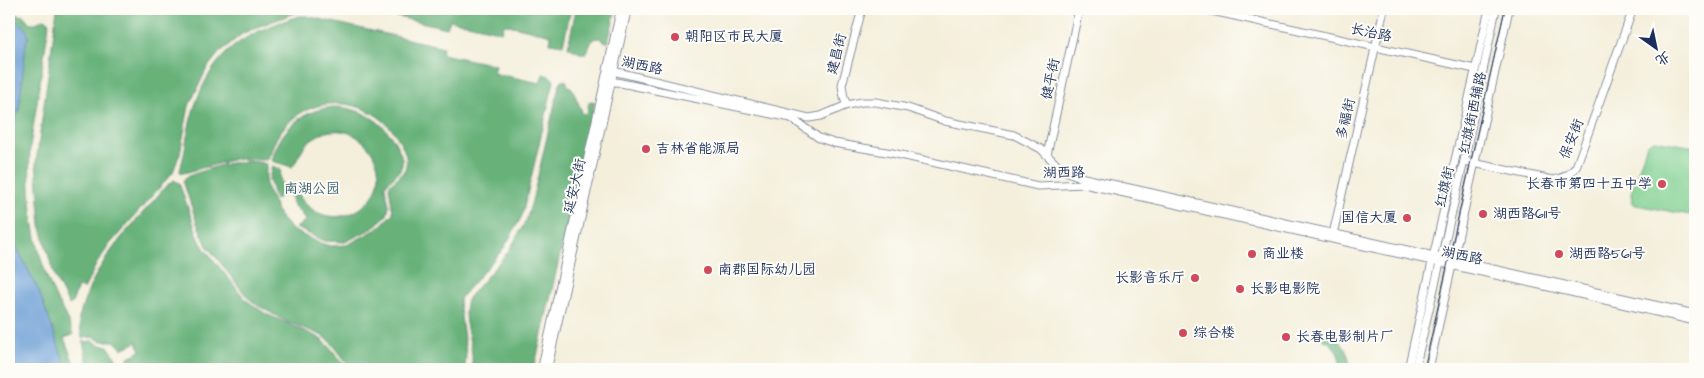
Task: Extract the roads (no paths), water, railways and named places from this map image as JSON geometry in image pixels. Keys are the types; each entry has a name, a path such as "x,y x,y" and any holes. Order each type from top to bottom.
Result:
{"main road":[{"name":"延安大街","path":"547,369 611,75 621,9"},
{"name":"延安大街","path":"542,369 627,9"},
{"name":"建昌街","path":"847,105 842,86 862,9"},
{"name":"健平街","path":"1047,155 1079,9"},
{"name":"长治路","path":"1203,9 1475,69"},
{"name":"多福街","path":"1333,234 1384,9"},
{"name":"红旗街","path":"1415,369 1475,69 1489,9"},
{"name":"红旗街","path":"1408,369 1464,161 1496,9"},
{"name":"红旗街西辅路","path":"1429,369 1509,9"},
{"name":"保安街","path":"1464,161 1554,180 1570,174 1576,167 1633,9"},
{"name":"湖西路","path":"611,75 808,118 821,116 847,105 862,102 876,102 908,108 945,121 1014,135 1041,150 1061,170 1080,177 1333,234 1436,260"},
{"name":"湖西路","path":"611,75 791,118 819,138 834,143 892,153 1038,186 1084,184 1695,314"},
{"name":"湖西路","path":"1452,263 1695,321"}],"water":[{"path":"9,19 25,27 28,38 19,109 9,136"},
{"path":"9,225 17,248 39,292 67,369 9,369"}],"tram line":[{"path":"1424,369 1505,9"}],"place":[{"name":"朝阳区市民大厦","path":"675,37"},
{"name":"吉林省能源局","path":"646,149"},
{"name":"长春市第四十五中学","path":"1662,184"},
{"name":"湖西路611号","path":"1483,214"},
{"name":"国信大厦","path":"1407,218"},
{"name":"商业楼","path":"1252,254"},
{"name":"湖西路561号","path":"1559,254"},
{"name":"南郡国际幼儿园","path":"708,270"},
{"name":"长影音乐厅","path":"1195,278"},
{"name":"长影电影院","path":"1240,289"},
{"name":"综合楼","path":"1183,333"},
{"name":"长春电影制片厂","path":"1286,337"}],"park label":[{"name":"南湖公园","path":"312,189"}]}
